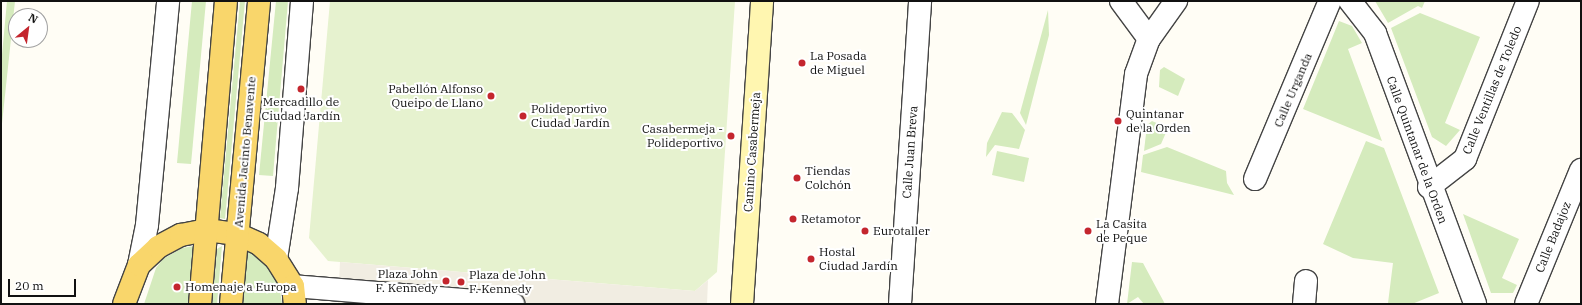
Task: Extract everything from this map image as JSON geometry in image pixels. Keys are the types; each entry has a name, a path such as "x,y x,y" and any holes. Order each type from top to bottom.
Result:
{"main road":[{"path":"200,304 226,1"},
{"name":"Avenida Jacinto Benavente","path":"231,304 259,1"},
{"name":"Camino Casabermeja","path":"742,304 762,1"},
{"path":"124,304 140,266 164,244 181,235 207,230 237,234 258,244 276,260 294,295"}],"street":[{"path":"140,266 147,225 168,1"},
{"path":"276,260 287,188 302,1"},
{"name":"Calle Juan Breva","path":"900,304 920,1"},
{"path":"1121,1 1149,39"},
{"path":"1107,304 1128,122 1136,74 1149,39 1176,1"},
{"name":"Calle Urganda","path":"1255,179 1330,1"},
{"name":"Calle Quintanar de la Orden","path":"1350,1 1374,33 1429,187 1475,304"},
{"name":"Calle Ventillas de Toledo","path":"1429,187 1465,159 1528,1"},
{"name":"Calle Badajoz","path":"1526,304 1581,170"},
{"path":"1304,304 1306,281"},
{"path":"294,295 513,304"}],"green space":[{"path":"7,1 15,1 14,8 8,8 8,48 10,48 1,133 1,65"},
{"path":"192,1 206,1 191,164 177,163"},
{"path":"240,1 245,1 225,219 220,218"},
{"path":"276,1 288,1 273,176 259,175"},
{"name":"Polideportivo Ciudad Jardín","path":"330,1 735,1 717,272 695,291 328,261 309,238"},
{"path":"1375,1 1425,1 1422,8 1418,6 1388,23"},
{"path":"1048,10 1049,35 1026,125 1020,113"},
{"path":"1420,13 1480,37 1445,123 1460,130 1446,146 1432,137 1391,28"},
{"path":"1339,21 1352,26 1362,43 1348,49 1382,141 1303,109"},
{"path":"1164,67 1185,79 1178,96 1159,87 1160,70"},
{"path":"1002,112 1012,113 1025,130 1019,149 995,145 986,157 987,143"},
{"path":"1152,121 1168,128 1161,144 1144,151 1147,125"},
{"path":"1366,141 1384,148 1439,293 1412,304 1388,303 1393,263 1353,258 1323,244"},
{"path":"1167,147 1226,171 1227,183 1234,195 1141,172 1143,155"},
{"path":"997,151 1029,158 1024,182 992,175"},
{"path":"1463,214 1519,239 1502,278 1517,285 1513,293 1491,293"},
{"path":"194,246 189,304 144,304 156,268 163,259 182,248"},
{"path":"222,246 217,304 212,304 217,249"},
{"path":"247,249 270,263 279,283 282,304 243,304"},
{"path":"1132,262 1143,263 1165,304 1144,304 1138,297 1127,304"}],"shaded area":[{"name":"Plaza de John F. Kennedy","path":"340,262 695,291 708,280 707,304 338,304"}],"place":[{"name":"La Posada de Miguel","path":"802,63"},
{"name":"Mercadillo de Ciudad Jardín","path":"301,89"},
{"name":"Pabellón Alfonso Queipo de Llano","path":"491,96"},
{"name":"Polideportivo Ciudad Jardín","path":"523,116"},
{"name":"Quintanar de la Orden","path":"1118,121"},
{"name":"Casabermeja - Polideportivo","path":"731,136"},
{"name":"Tiendas Colchón","path":"797,178"},
{"name":"Retamotor","path":"793,219"},
{"name":"Eurotaller","path":"865,231"},
{"name":"La Casita de Peque","path":"1088,231"},
{"name":"Hostal Ciudad Jardín","path":"811,259"},
{"name":"Plaza John F. Kennedy","path":"446,281"},
{"name":"Plaza de John F. Kennedy","path":"461,282"},
{"name":"Homenaje a Europa","path":"177,287"}]}
